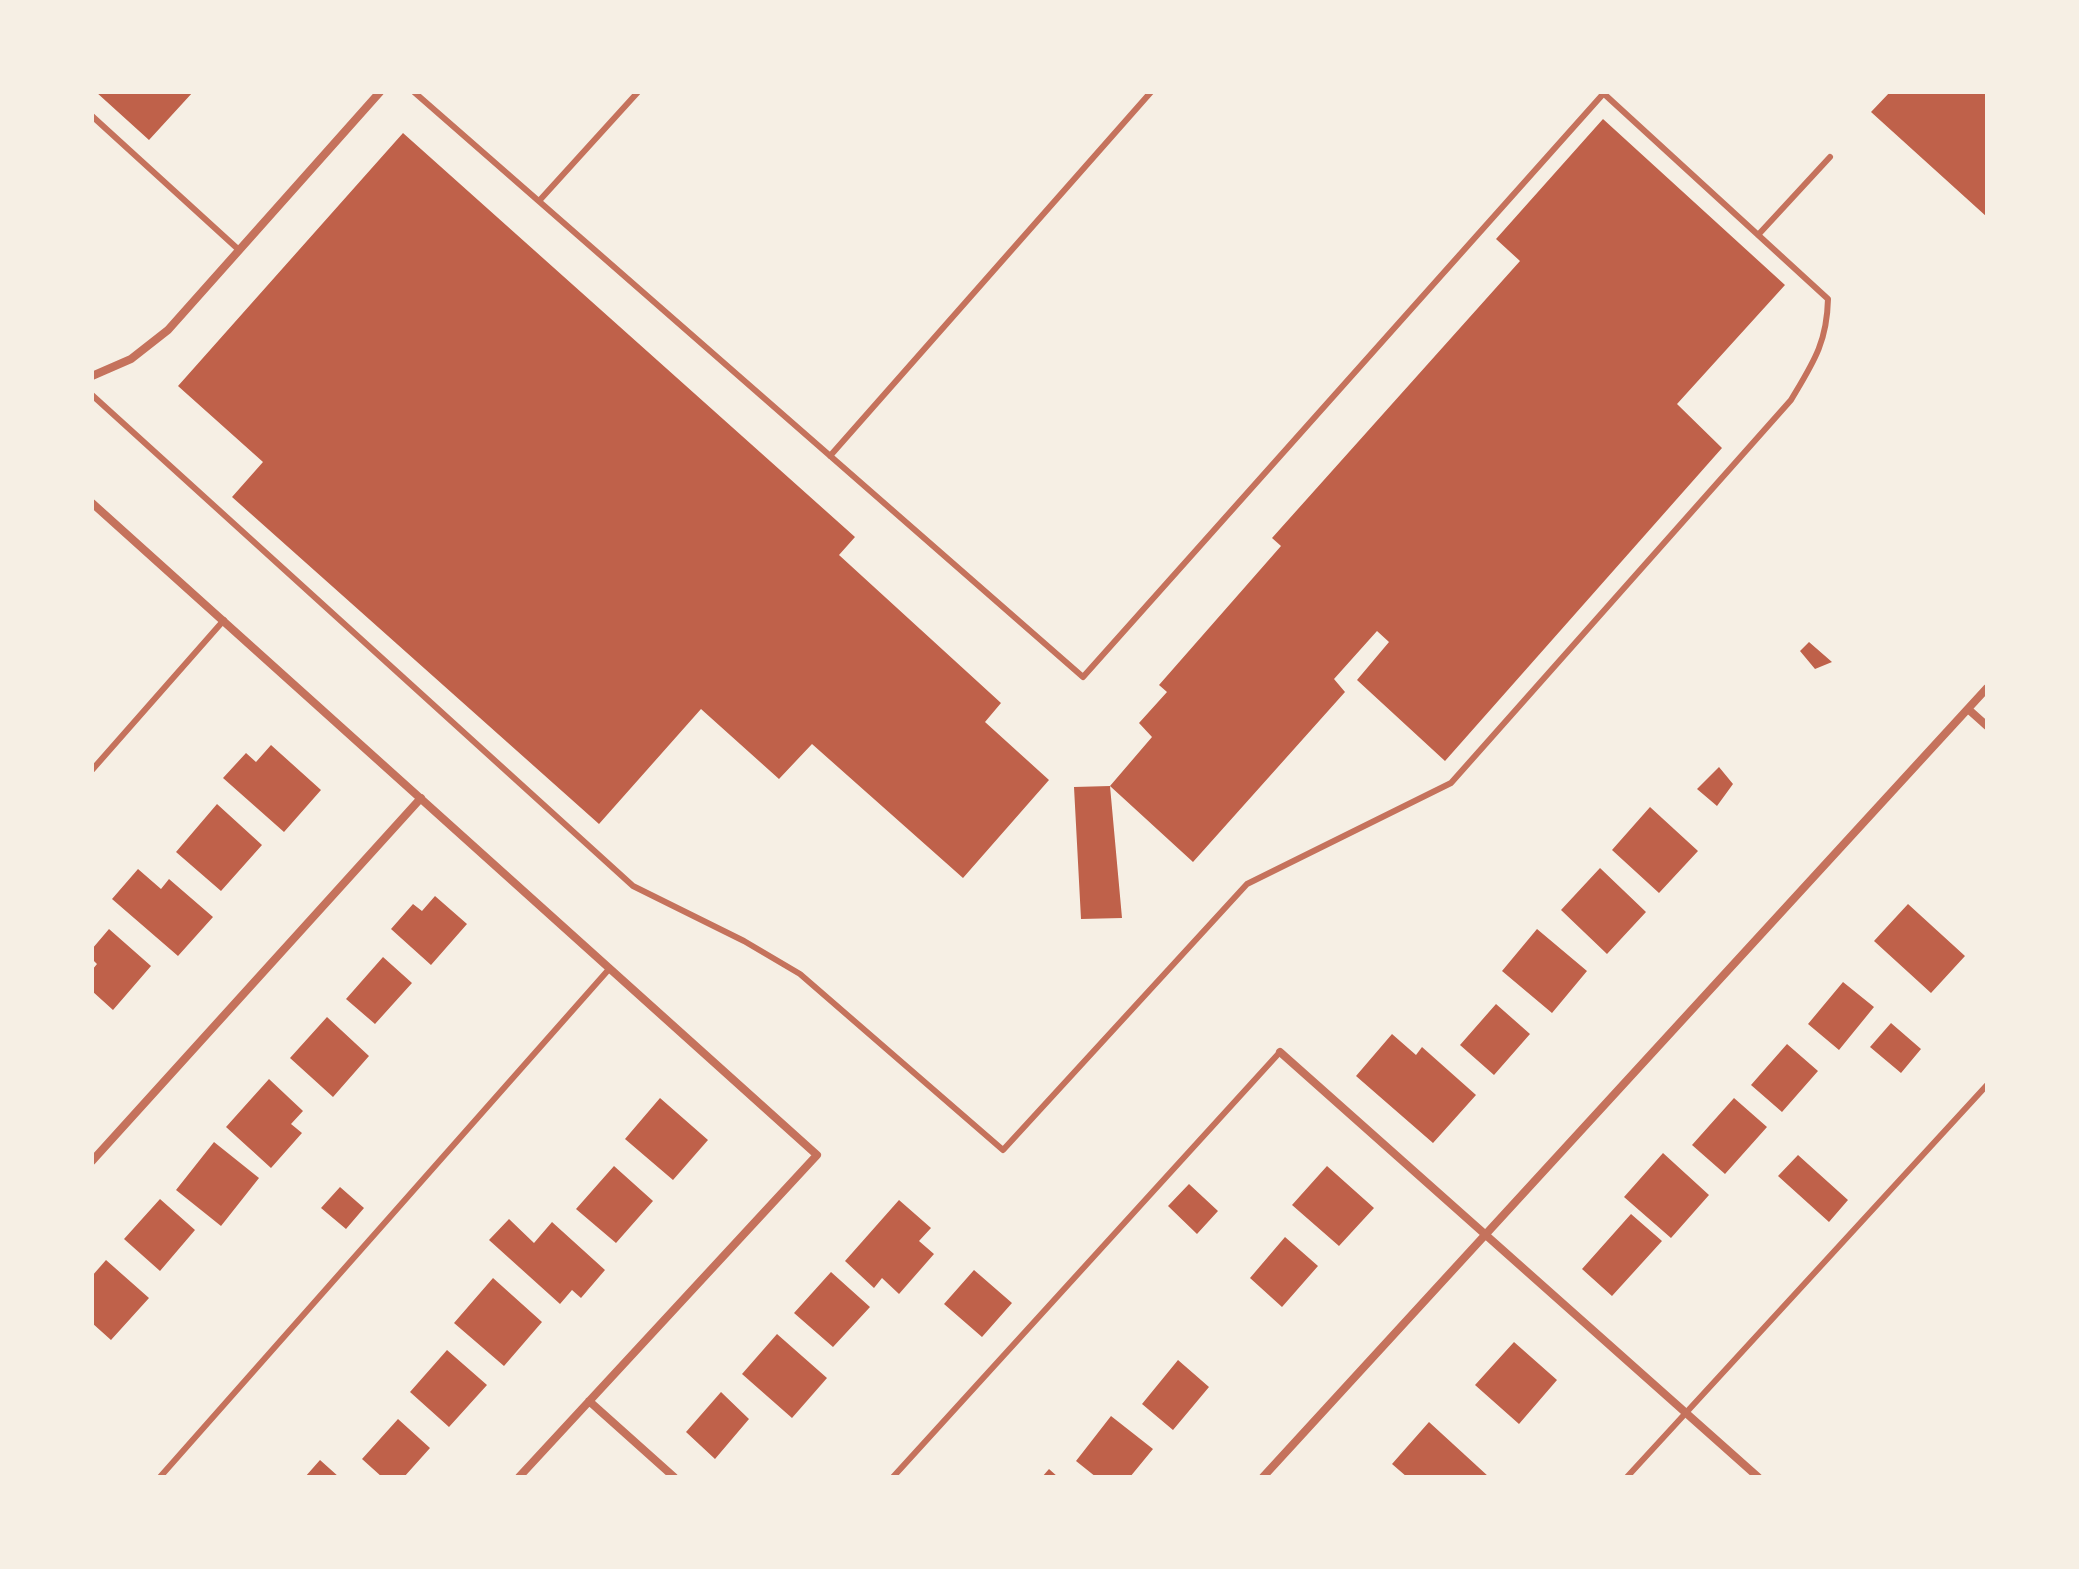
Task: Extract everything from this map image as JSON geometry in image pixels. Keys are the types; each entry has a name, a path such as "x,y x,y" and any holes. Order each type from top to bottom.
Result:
{"street":[{"path":"92,376 131,359 168,330 380,92"},
{"path":"92,503 817,1155 519,1477"},
{"path":"1263,1477 1987,688"},
{"path":"1968,709 1987,726"},
{"path":"92,1161 421,798"},
{"path":"1280,1052 1758,1477"},
{"path":"589,1401 674,1477"}],"lane":[{"path":"92,395 633,886 744,941 800,974 1003,1150 1247,884 1451,783 1791,400 1817,357 1827,325 1828,299 1603,93 1083,677 414,92"},
{"path":"539,201 638,92"},
{"path":"830,456 1151,92"},
{"path":"92,116 239,250"},
{"path":"1758,235 1830,157"},
{"path":"92,770 224,620"},
{"path":"160,1477 610,968"},
{"path":"893,1477 1280,1052"},
{"path":"1627,1477 1987,1085"}],"building":[{"path":"96,92 193,92 149,140"},
{"path":"1890,92 1987,92 1987,217 1871,112"},
{"path":"1603,119 1785,285 1677,404 1722,448 1445,761 1357,680 1389,642 1377,631 1334,679 1345,692 1193,862 1110,786 1152,737 1139,723 1167,692 1159,685 1281,546 1272,538 1520,261 1496,239"},
{"path":"403,133 855,537 839,555 1001,703 985,722 1049,780 963,878 812,744 779,779 701,709 599,824 232,497 263,462 178,386"},
{"path":"1809,642 1832,662 1815,669 1800,651"},
{"path":"271,745 321,790 284,832 223,778 246,753 256,762"},
{"path":"1719,767 1733,784 1717,806 1697,789"},
{"path":"1110,786 1122,918 1081,919 1074,787"},
{"path":"217,804 262,845 221,891 176,852"},
{"path":"1650,807 1698,851 1659,893 1612,850"},
{"path":"1600,868 1646,912 1607,954 1561,910"},
{"path":"138,869 161,889 169,879 213,917 178,956 112,899"},
{"path":"435,896 467,924 431,965 391,929 413,904 422,911"},
{"path":"1908,904 1965,956 1931,993 1874,941"},
{"path":"109,929 151,966 113,1010 92,991 92,970 97,964 92,959 92,949"},
{"path":"1537,929 1587,971 1552,1013 1502,971"},
{"path":"383,957 412,983 375,1024 346,999"},
{"path":"1843,982 1874,1007 1839,1050 1808,1024"},
{"path":"1496,1004 1530,1034 1494,1075 1460,1045"},
{"path":"327,1017 369,1056 333,1097 290,1058"},
{"path":"1891,1023 1921,1049 1901,1073 1870,1047"},
{"path":"1392,1034 1416,1055 1422,1047 1476,1095 1433,1143 1356,1076"},
{"path":"1787,1044 1818,1071 1782,1112 1751,1085"},
{"path":"269,1079 303,1111 291,1124 302,1133 271,1168 226,1127"},
{"path":"660,1098 708,1140 673,1180 625,1139"},
{"path":"1734,1098 1767,1127 1725,1174 1692,1145"},
{"path":"214,1142 259,1178 221,1226 176,1190"},
{"path":"1663,1153 1709,1195 1671,1238 1624,1197"},
{"path":"1798,1155 1848,1200 1829,1222 1778,1176"},
{"path":"614,1166 653,1201 616,1243 576,1209"},
{"path":"1327,1166 1374,1208 1339,1246 1292,1205"},
{"path":"1189,1184 1218,1211 1197,1234 1168,1206"},
{"path":"340,1187 364,1208 346,1229 321,1208"},
{"path":"160,1199 195,1230 160,1271 124,1239"},
{"path":"899,1200 931,1228 919,1241 934,1254 899,1294 882,1278 874,1288 845,1261"},
{"path":"1631,1214 1662,1241 1612,1296 1582,1269"},
{"path":"509,1219 534,1243 552,1222 605,1270 581,1298 572,1290 560,1304 489,1240"},
{"path":"1285,1237 1318,1266 1282,1307 1250,1278"},
{"path":"106,1260 149,1298 111,1340 92,1323 92,1276"},
{"path":"974,1270 1012,1303 982,1337 944,1304"},
{"path":"831,1272 870,1307 833,1347 794,1313"},
{"path":"493,1278 542,1322 504,1366 454,1323"},
{"path":"777,1334 827,1378 792,1418 742,1374"},
{"path":"1514,1342 1557,1380 1519,1424 1475,1385"},
{"path":"447,1350 487,1385 449,1427 410,1392"},
{"path":"1178,1360 1209,1387 1173,1430 1142,1404"},
{"path":"721,1392 749,1419 715,1459 686,1432"},
{"path":"1111,1416 1153,1449 1130,1477 1096,1477 1076,1461"},
{"path":"398,1419 430,1448 404,1477 382,1477 362,1459"},
{"path":"1429,1422 1489,1477 1407,1477 1392,1464"},
{"path":"320,1460 339,1477 305,1477"},
{"path":"1049,1469 1058,1477 1042,1477"}]}
